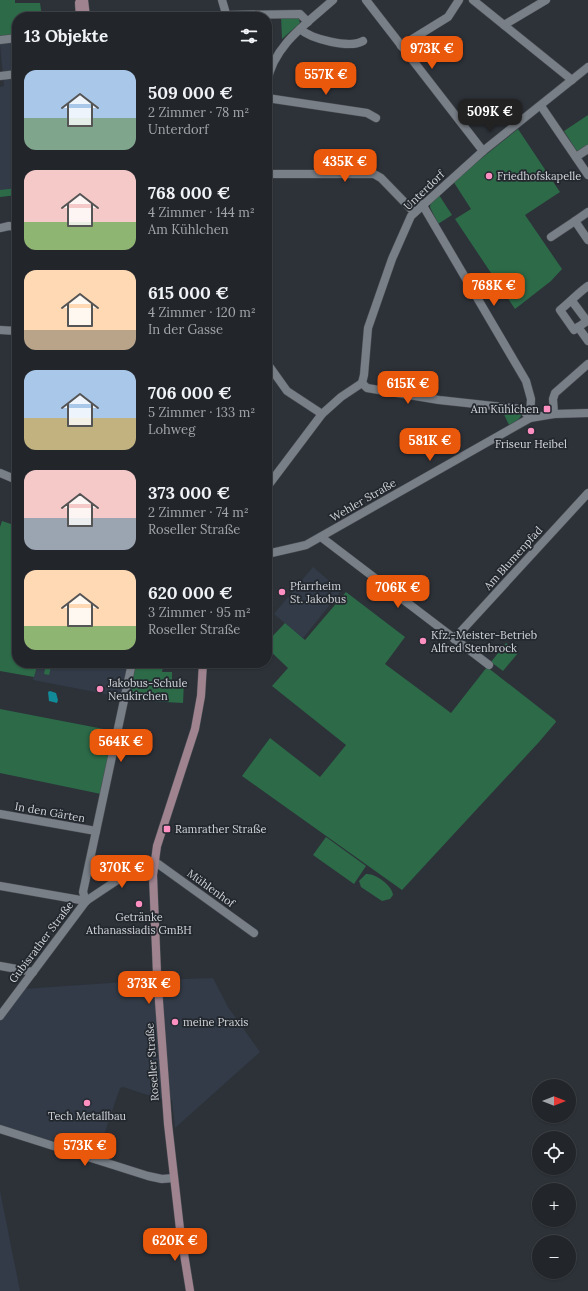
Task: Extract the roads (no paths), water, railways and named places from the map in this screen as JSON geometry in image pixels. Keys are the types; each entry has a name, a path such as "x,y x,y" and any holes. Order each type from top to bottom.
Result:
{"street":[{"path":"79,0 80,12"},
{"path":"84,0 85,12"},
{"path":"222,0 226,12"},
{"path":"272,66 275,56 284,44 333,0"},
{"path":"366,0 483,151"},
{"path":"401,46 448,17 459,0"},
{"path":"472,0 572,80"},
{"path":"504,25 546,0"},
{"path":"272,15 300,14 308,22"},
{"path":"300,29 309,36 321,40 355,43 363,41"},
{"path":"0,40 12,39"},
{"name":"Unterdorf","path":"362,383 364,376 368,328 397,246 414,212 483,151 588,67"},
{"path":"0,76 12,75"},
{"path":"272,99 367,113 376,118"},
{"path":"541,106 588,175"},
{"path":"576,157 588,149"},
{"path":"272,174 374,174 382,178 414,212"},
{"path":"422,204 526,381 531,399 530,418"},
{"path":"551,237 588,212"},
{"path":"575,221 588,240"},
{"path":"0,228 12,226"},
{"path":"572,301 586,321 574,330 560,310 572,301 575,295 588,286"},
{"path":"578,327 588,341"},
{"path":"0,330 12,331"},
{"path":"554,414 553,399 555,393 588,364"},
{"path":"272,370 287,391 322,414"},
{"path":"272,480 322,414 341,397 362,383 367,388 439,400 522,409 530,418"},
{"name":"Wehler Straße","path":"272,553 301,547 321,537 530,418 554,414 588,413"},
{"path":"0,473 12,478"},
{"name":"Am Blumenpfad","path":"454,639 588,493"},
{"path":"321,537 489,665"},
{"path":"86,901 83,892 131,668"},
{"name":"Roseller Straße","path":"190,1291 167,1120 153,893 154,861 160,836 193,737 200,702 203,668"},
{"name":"In den Gärten","path":"0,814 96,831"},
{"path":"0,886 86,901 141,864 147,861 154,861"},
{"name":"Mühlenhof","path":"154,861 254,933"},
{"name":"Gubisrather Straße","path":"0,1016 86,901"},
{"path":"0,966 33,972"},
{"path":"0,1130 148,1176 160,1179 174,1178"}],"water":[{"path":"50,691 56,693 58,700 57,703 49,701 48,692"}],"place":[{"name":"Friedhofskapelle","path":"489,176"},
{"name":"Am Kühlchen","path":"547,409"},
{"name":"Friseur Heibel","path":"531,431"},
{"name":"Pfarrheim St. Jakobus","path":"282,592"},
{"name":"Kfz.-Meister-Betrieb Alfred Stenbrock","path":"423,641"},
{"name":"Jakobus-Schule Neukirchen","path":"100,689"},
{"name":"Ramrather Straße","path":"167,829"},
{"name":"Getränke Athanassiadis GmBH","path":"139,904"},
{"name":"meine Praxis","path":"175,1022"},
{"name":"Tech Metallbau","path":"87,1103"}]}
